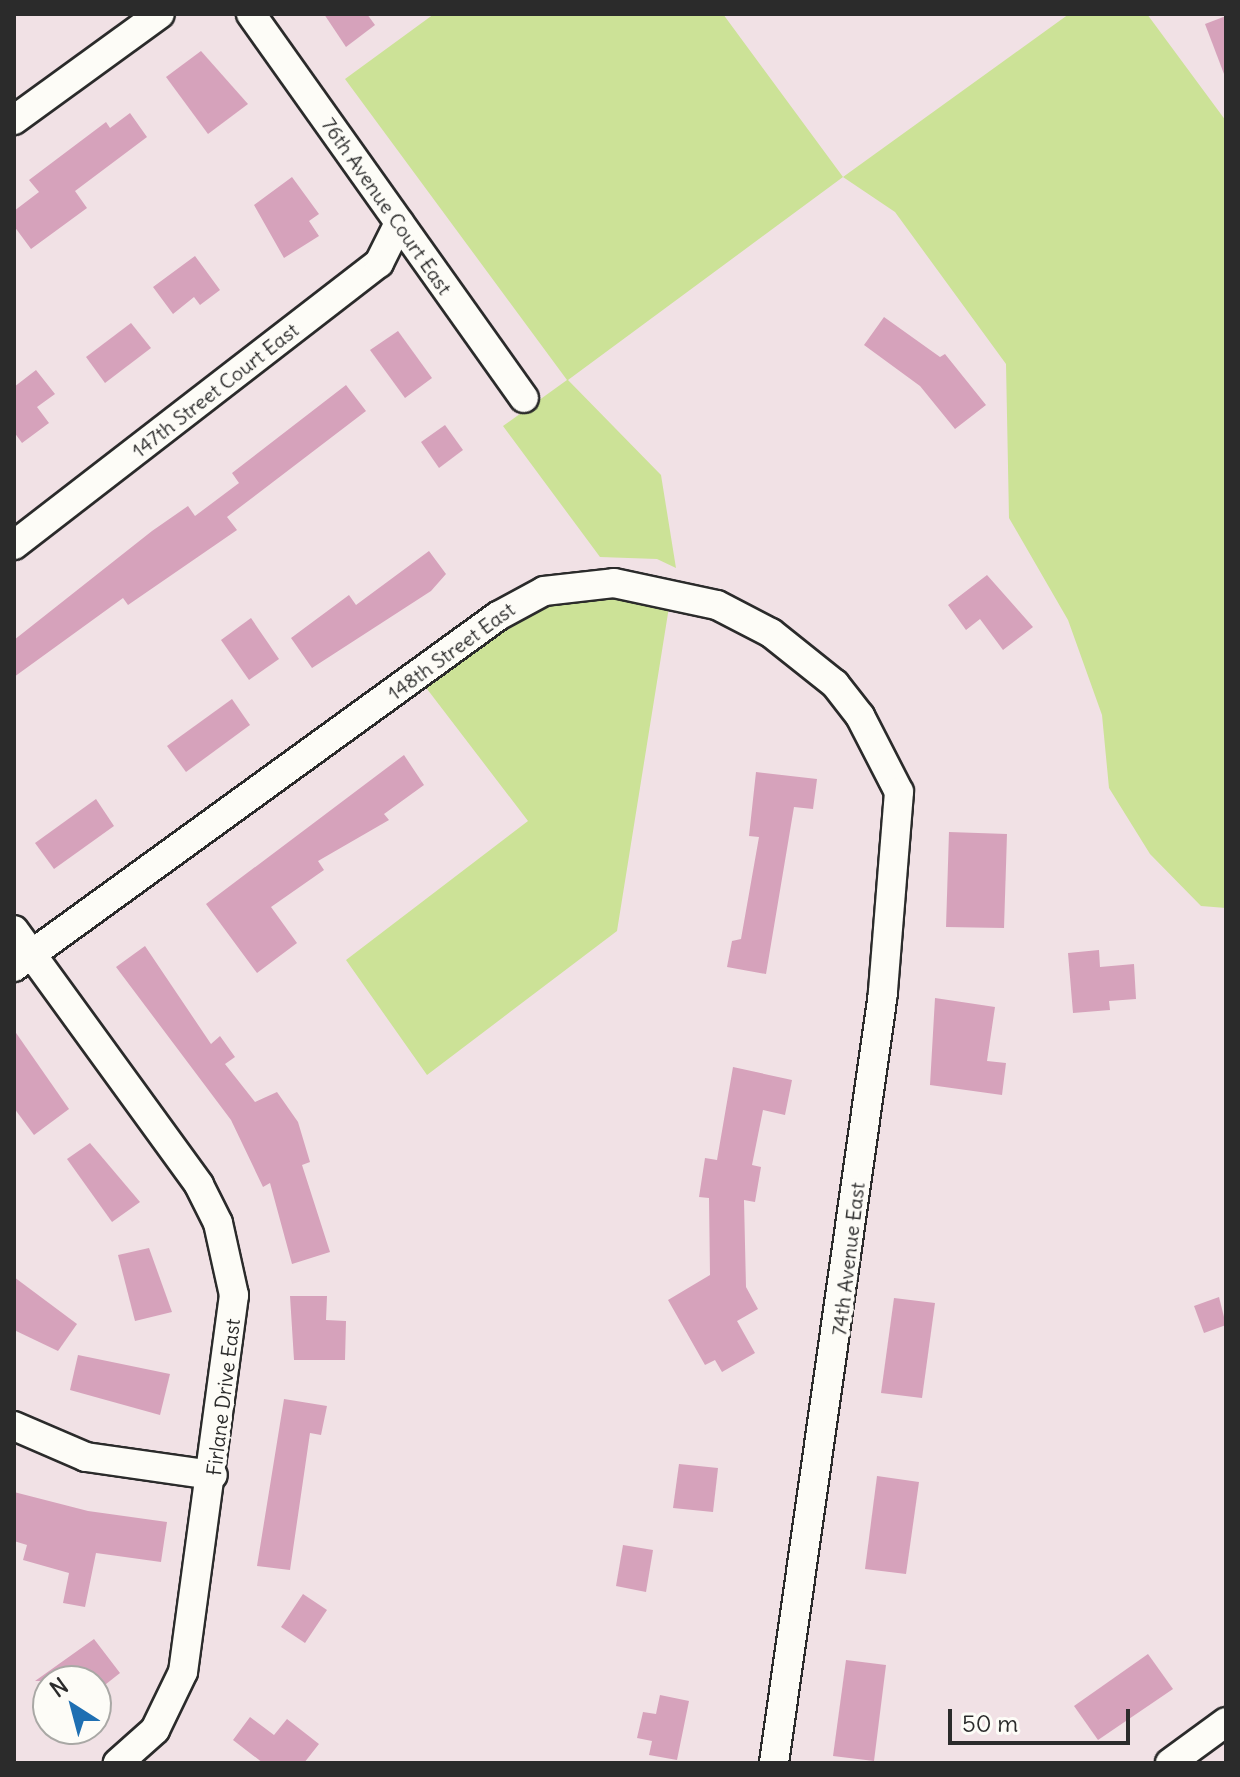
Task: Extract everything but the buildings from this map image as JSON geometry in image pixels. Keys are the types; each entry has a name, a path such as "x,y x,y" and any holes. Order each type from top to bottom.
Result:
{"street":[{"path":"14,120 160,14"},
{"name":"76th Avenue Court East","path":"251,14 524,398"},
{"name":"147th Street Court East","path":"14,545 379,263 399,223"},
{"name":"148th Street East","path":"29,963 498,616 544,591 614,583 662,590 740,616 835,684 883,757"},
{"name":"74th Avenue East","path":"774,1763 883,993 899,792 883,757"},
{"name":"Firlane Drive East","path":"14,930 29,963 163,1129 218,1223 229,1262 234,1325 195,1614 176,1694 155,1730 118,1763"},
{"path":"14,1426 86,1457 213,1475"},
{"path":"1170,1763 1226,1722"}],"green space":[{"path":"434,14 723,14 843,177 568,380 661,475 676,568 657,559 600,557 503,426 567,380 345,79"},
{"path":"1069,14 1147,14 1226,121 1226,908 1201,906 1150,854 1109,788 1102,715 1068,620 1009,518 1006,364 895,212 843,177"},
{"path":"593,593 669,607 617,931 427,1075 346,960 528,821 424,685 526,611"}]}
